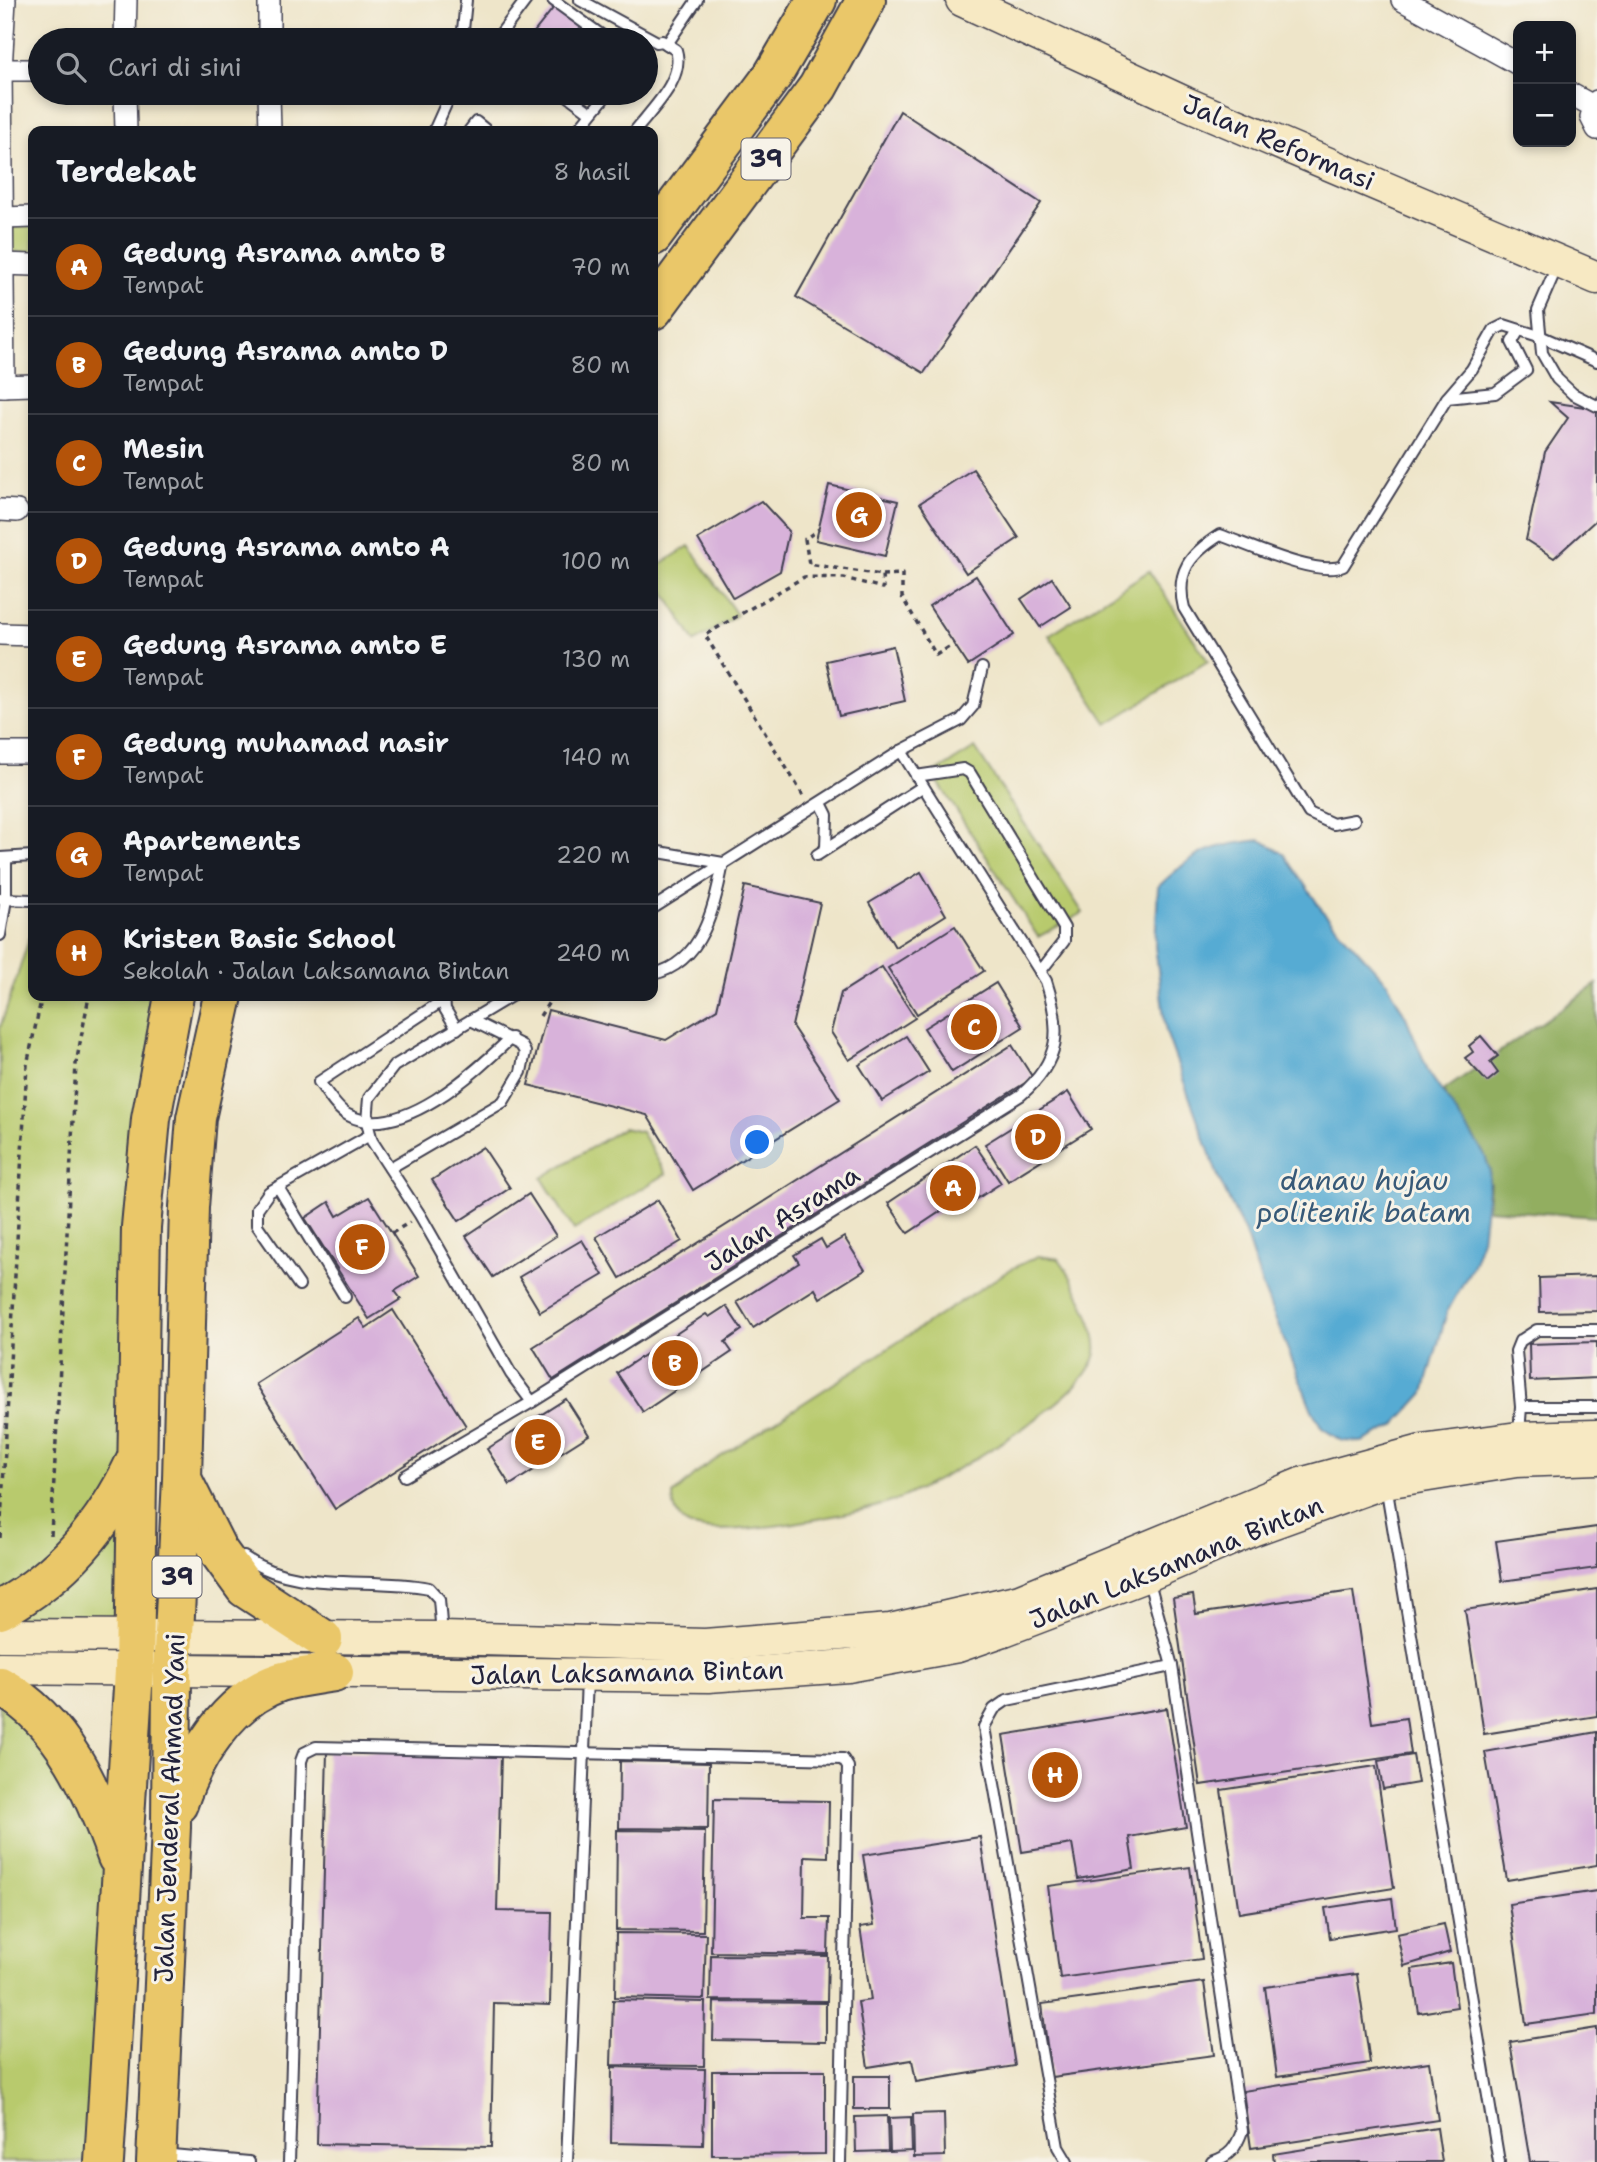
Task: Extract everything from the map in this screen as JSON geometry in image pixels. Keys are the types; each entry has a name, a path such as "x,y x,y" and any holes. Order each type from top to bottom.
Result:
{"highway":[{"name":"39","path":"658,229 773,75 817,0"},
{"name":"39","path":"658,303 818,87 866,0"},
{"name":"Jalan Jenderal Ahmad Yani","path":"104,2162 135,1653 141,1227 151,1119 173,1001"},
{"name":"Jalan Jenderal Ahmad Yani","path":"156,2158 171,1827 173,1654 182,1479 189,1221 195,1118 222,1001"},
{"path":"0,1610 48,1579 87,1541 137,1458"},
{"path":"171,1827 187,1777 199,1756 232,1715 250,1699 328,1655 238,1580 218,1550 182,1479"},
{"path":"0,1686 26,1701 74,1758 120,1866"}],"main road":[{"name":"Jalan Reformasi","path":"962,0 1185,103 1597,278"},
{"name":"Jalan Laksamana Bintan","path":"0,1635 135,1653 328,1655 586,1675 708,1676 848,1666 958,1646 1148,1575 1252,1530 1385,1482 1517,1449 1597,1436"},
{"name":"Jalan Laksamana Bintan","path":"328,1655 443,1638 705,1645 890,1630 1020,1600 1301,1484 1422,1451 1517,1449 1597,1458"},
{"path":"705,1645 708,1676"},
{"name":"Jalan Laksamana Bintan","path":"0,1668 135,1653"}],"street":[{"path":"5,0 1,70 4,218 2,386 28,385"},
{"path":"125,28 126,0"},
{"path":"269,0 269,28"},
{"path":"1402,0 1430,6 1513,61"},
{"path":"1,70 28,70"},
{"path":"1576,96 1595,104 1591,117 1597,129"},
{"path":"125,105 126,126"},
{"path":"269,105 270,126"},
{"path":"4,218 28,217"},
{"path":"2,264 28,265"},
{"path":"0,634 28,635"},
{"path":"0,753 28,753"}],"lane":[{"path":"462,28 466,0"},
{"path":"505,28 526,0"},
{"path":"553,0 592,28"},
{"path":"580,0 633,28"},
{"path":"658,45 697,0"},
{"path":"658,41 676,50 680,62 671,85 658,102"},
{"path":"436,126 446,105"},
{"path":"580,105 591,113"},
{"path":"581,126 598,105"},
{"path":"639,126 655,105"},
{"path":"1559,261 1538,310 1542,353 1557,379 1573,394 1597,406"},
{"path":"1353,820 1334,824 1309,813 1184,608 1180,593 1182,573 1189,559 1220,535 1304,564 1335,569 1343,566 1447,398 1472,369 1494,330 1504,325 1542,337 1597,361"},
{"path":"1447,398 1495,393 1520,377 1526,370 1512,342 1519,330"},
{"path":"658,905 901,751 969,713 982,668"},
{"name":"Jalan Asrama","path":"405,1476 532,1402 1021,1095 1047,1068 1054,1054 1053,1002 1040,972 901,751"},
{"path":"916,776 963,769 970,773 1064,928 1064,941 1040,972"},
{"path":"816,806 827,816 822,851 922,787"},
{"path":"658,852 723,863"},
{"path":"0,934 3,858 28,856"},
{"path":"658,973 676,963 706,930 714,911 723,863"},
{"path":"3,899 28,900"},
{"path":"440,1001 319,1082 348,1115 389,1122 415,1111 475,1072 510,1038"},
{"path":"445,1001 457,1029"},
{"path":"503,1001 394,1066 369,1098 367,1119 370,1135 511,1374 532,1402"},
{"path":"390,1168 503,1102 520,1072 525,1052 522,1045 471,1020"},
{"path":"299,1285 257,1225 260,1202 278,1187 370,1135"},
{"path":"278,1187 345,1297"},
{"path":"1517,1449 1521,1407 1516,1351 1520,1341 1536,1330 1597,1329"},
{"path":"1521,1407 1597,1407"},
{"path":"1385,1482 1499,2162"},
{"path":"244,1557 260,1568 295,1579 429,1588 439,1599 443,1638"},
{"path":"1148,1575 1172,1666 1242,2131 1236,2147 1226,2157 1212,2162"},
{"path":"1066,2162 1058,2147 984,1727 994,1709 1007,1700 1172,1666"},
{"path":"567,2162 586,1675"},
{"path":"289,2162 302,1756 316,1747 839,1757 847,1762 840,2162"},
{"path":"156,2158 249,2162"}],"path":[{"path":"819,529 805,539 808,564 882,575 902,574 902,597 936,655 954,644"},
{"path":"816,806 705,635 804,578 844,578 883,588 882,575"},
{"path":"0,1538 27,1065 41,1001"},
{"path":"51,1538 76,1064 88,1001"},
{"path":"540,1016 550,1001"}],"green space":[{"path":"11,227 28,227 28,252 11,252"},
{"path":"689,546 737,615 695,642 658,582 658,566"},
{"path":"1149,571 1208,661 1107,724 1049,635"},
{"path":"975,748 1083,913 1038,937 933,774"},
{"path":"28,943 28,1001 176,1001 165,1039 136,1635 0,1634 0,1028"},
{"path":"1597,984 1597,1217 1488,1209 1490,1184 1443,1091"},
{"path":"623,1128 641,1132 666,1174 574,1230 542,1178"},
{"path":"1038,1256 1059,1259 1077,1290 1096,1342 1096,1352 1087,1371 1068,1393 1041,1415 944,1477 894,1501 877,1506 821,1519 724,1530 700,1528 685,1523 679,1517 673,1495 703,1468 1011,1269"},
{"path":"0,1696 109,1813 113,2162 0,2162"}],"water":[{"name":"danau hujau politenik batam","path":"1261,840 1284,854 1324,913 1387,982 1406,1017 1429,1073 1484,1153 1490,1170 1482,1239 1472,1267 1447,1312 1424,1393 1394,1426 1362,1442 1342,1441 1322,1428 1312,1410 1263,1288 1245,1233 1219,1179 1166,1032 1155,946 1158,887 1182,866 1204,852"}],"building":[{"path":"555,6 584,28 538,28"},
{"path":"900,111 1041,203 924,373 796,297"},
{"path":"1597,398 1597,519 1554,558 1526,540 1545,452 1568,418 1550,402 1591,408"},
{"path":"973,469 1019,538 966,573 920,503"},
{"path":"829,485 898,501 885,556 816,540"},
{"path":"761,501 789,531 780,571 733,598 698,539"},
{"path":"976,576 1014,635 968,665 929,606"},
{"path":"1052,578 1071,607 1040,627 1021,599"},
{"path":"893,646 905,701 839,716 826,661"},
{"path":"921,872 946,915 895,947 869,903"},
{"path":"745,886 820,903 792,1026 840,1099 693,1190 647,1115 528,1085 548,1010 666,1040 717,1009"},
{"path":"955,926 984,971 917,1014 888,968"},
{"path":"882,967 915,1018 849,1060 831,1032 841,993"},
{"path":"996,983 1023,1027 952,1072 924,1028"},
{"path":"906,1036 929,1072 882,1101 859,1065"},
{"path":"1481,1036 1498,1056 1490,1062 1498,1073 1487,1082 1465,1058 1473,1052 1469,1046"},
{"path":"1012,1045 1033,1078 553,1380 533,1347"},
{"path":"1068,1092 1091,1129 1008,1181 985,1144"},
{"path":"975,1145 1001,1183 975,1200 970,1192 908,1233 888,1203"},
{"path":"483,1147 510,1188 459,1221 432,1180"},
{"path":"529,1194 556,1236 493,1277 466,1236"},
{"path":"369,1197 419,1276 395,1291 401,1299 369,1319 305,1218 329,1202 337,1216"},
{"path":"658,1200 682,1241 620,1278 596,1237"},
{"path":"844,1237 865,1270 820,1298 815,1289 753,1328 737,1302 799,1263 794,1255 821,1239 826,1248"},
{"path":"582,1240 603,1275 540,1312 519,1277"},
{"path":"1597,1276 1597,1311 1540,1312 1539,1278"},
{"path":"726,1306 742,1330 725,1342 732,1352 643,1412 617,1373 706,1314 709,1317"},
{"path":"393,1310 466,1426 335,1509 256,1384 359,1318 366,1328"},
{"path":"1597,1342 1597,1378 1530,1381 1529,1344"},
{"path":"566,1399 589,1435 510,1485 487,1449"},
{"path":"1597,1527 1597,1568 1502,1581 1496,1541"},
{"path":"1597,1589 1597,1716 1484,1734 1465,1610"},
{"path":"1353,1591 1372,1723 1406,1718 1411,1754 1200,1785 1173,1598 1193,1595 1196,1614"},
{"path":"1167,1708 1186,1827 1129,1837 1134,1869 1078,1879 1072,1844 1022,1852 1003,1735"},
{"path":"1597,1732 1597,1865 1507,1880 1485,1752"},
{"path":"327,1751 501,1754 497,1911 552,1912 550,2005 494,2003 491,2147 317,2144"},
{"path":"1413,1755 1418,1783 1383,1789 1378,1761"},
{"path":"620,1761 709,1763 708,1829 619,1828"},
{"path":"1376,1766 1394,1888 1239,1913 1221,1790"},
{"path":"714,1799 829,1801 828,1857 805,1856 804,1918 829,1918 828,1954 711,1952"},
{"path":"617,1830 705,1831 703,1931 616,1930"},
{"path":"980,1837 1015,2066 916,2082 912,2060 868,2067 858,2002 871,2000 860,1927 874,1925 863,1855"},
{"path":"1190,1867 1202,1959 1060,1978 1048,1886"},
{"path":"1597,1891 1597,2014 1526,2024 1509,1904"},
{"path":"1392,1898 1396,1928 1330,1938 1325,1908"},
{"path":"1444,1924 1450,1952 1404,1966 1397,1934"},
{"path":"616,1933 706,1934 704,1999 615,1997"},
{"path":"711,1955 828,1956 827,2001 710,2000"},
{"path":"1451,1963 1457,2007 1419,2013 1412,1969"},
{"path":"1357,1974 1370,2063 1277,2077 1265,1987"},
{"path":"1204,1982 1214,2055 1051,2077 1042,2004"},
{"path":"613,2000 705,2002 704,2066 611,2065"},
{"path":"714,2002 826,2003 826,2042 713,2040"},
{"path":"1597,2028 1597,2162 1530,2162 1510,2042"},
{"path":"1429,2062 1438,2120 1251,2148 1243,2091"},
{"path":"612,2067 705,2069 703,2145 611,2143"},
{"path":"712,2071 825,2071 825,2154 712,2155"},
{"path":"854,2076 890,2076 890,2109 854,2109"},
{"path":"944,2113 945,2156 914,2157 913,2114"},
{"path":"887,2116 888,2151 856,2152 855,2117"},
{"path":"911,2117 912,2151 890,2152 889,2118"},
{"path":"1437,2128 1442,2162 1274,2162 1273,2154"}],"place":[{"name":"Apartements","path":"859,515"},
{"name":"Mesin","path":"974,1027"},
{"name":"Gedung Asrama amto A","path":"1038,1137"},
{"name":"Gedung Asrama amto B","path":"953,1188"},
{"name":"Gedung muhamad nasir","path":"362,1247"},
{"name":"Gedung Asrama amto D","path":"675,1363"},
{"name":"Gedung Asrama amto E","path":"538,1442"},
{"name":"Kristen Basic School","path":"1055,1775"}]}
